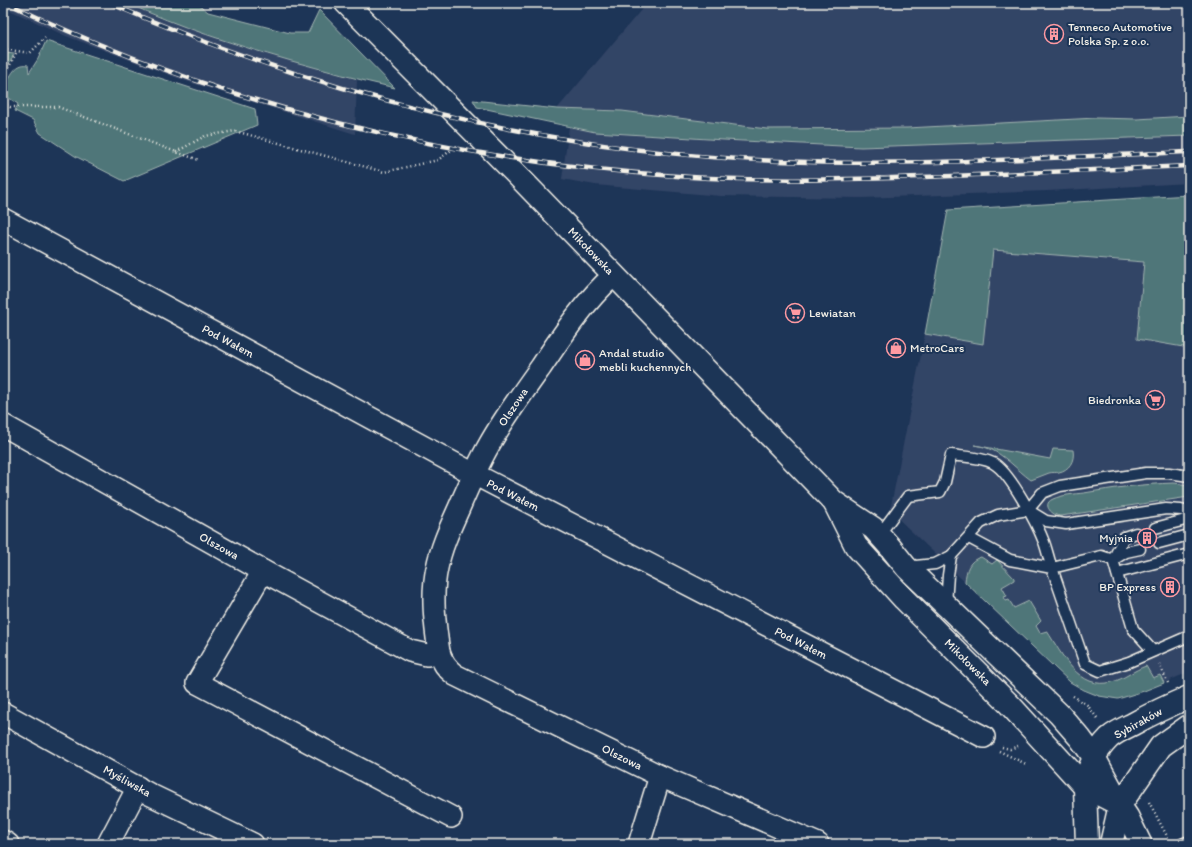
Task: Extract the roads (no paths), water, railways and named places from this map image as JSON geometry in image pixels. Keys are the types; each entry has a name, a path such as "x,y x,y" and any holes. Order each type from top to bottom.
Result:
{"main road":[{"name":"Mikołowska","path":"346,3 614,274 834,502 873,528 906,567 1059,714 1080,738 1094,758 1120,805"},
{"name":"Mikołowska","path":"834,502 856,546 904,599 1010,705 1085,787 1120,805"},
{"name":"Sybiraków","path":"1087,844 1085,787 1086,779 1094,758 1109,738 1146,716 1189,697"},
{"path":"1111,844 1120,805 1161,746 1189,726"}],"street":[{"name":"Pod Wałem","path":"3,219 474,474 984,738"},
{"name":"Olszowa","path":"614,274 597,291 562,336 506,416 474,474 448,533 437,568 434,591 436,629 439,652 442,661 455,675 660,776 818,844"},
{"name":"Olszowa","path":"3,425 263,571 410,651 427,655 439,652"},
{"path":"263,571 197,683 451,817"},
{"name":"Myśliwska","path":"3,713 138,787 253,844"},
{"path":"639,844 660,776"},
{"path":"108,844 138,787"},
{"name":"Mikołowska","path":"1120,805 1128,817 1141,844"},
{"path":"3,841 8,844"}],"lane":[{"path":"880,535 908,496 940,492 945,482 951,455 984,460 997,466 1007,475 1028,510 1044,543 1085,664 1100,671 1129,662 1189,636"},
{"path":"1028,510 1042,493 1060,486 1146,473 1169,473 1189,476"},
{"path":"906,567 935,564 951,556 969,538 981,523 998,515 1028,510 1046,521 1066,524 1166,509 1189,512"},
{"path":"1155,528 1189,519"},
{"path":"1136,533 1124,536 1113,560 1133,629 1153,651"},
{"path":"1159,543 1189,535"},
{"path":"969,538 1010,560 1052,568 1101,556 1113,560"},
{"path":"1113,560 1126,552 1140,548"},
{"path":"1117,573 1189,554"},
{"path":"946,606 951,556"},
{"path":"1182,844 1189,841"}],"railway":[{"path":"7,3 88,39 171,72 255,100 340,123 427,143 515,158 603,170 724,179 822,180 1041,173 1189,166"},
{"path":"109,3 189,36 271,65 353,91 437,113 521,131 607,145 693,155 830,163 984,161 1189,152"}],"place":[{"name":"Tenneco Automotive Polska Sp. z o.o.","path":"1054,34"},
{"name":"Lewiatan","path":"795,313"},
{"name":"MetroCars","path":"896,348"},
{"name":"Andal studio mebli kuchennych","path":"585,360"},
{"name":"Biedronka","path":"1155,400"},
{"name":"Myjnia","path":"1147,538"},
{"name":"BP Express","path":"1170,587"}]}
